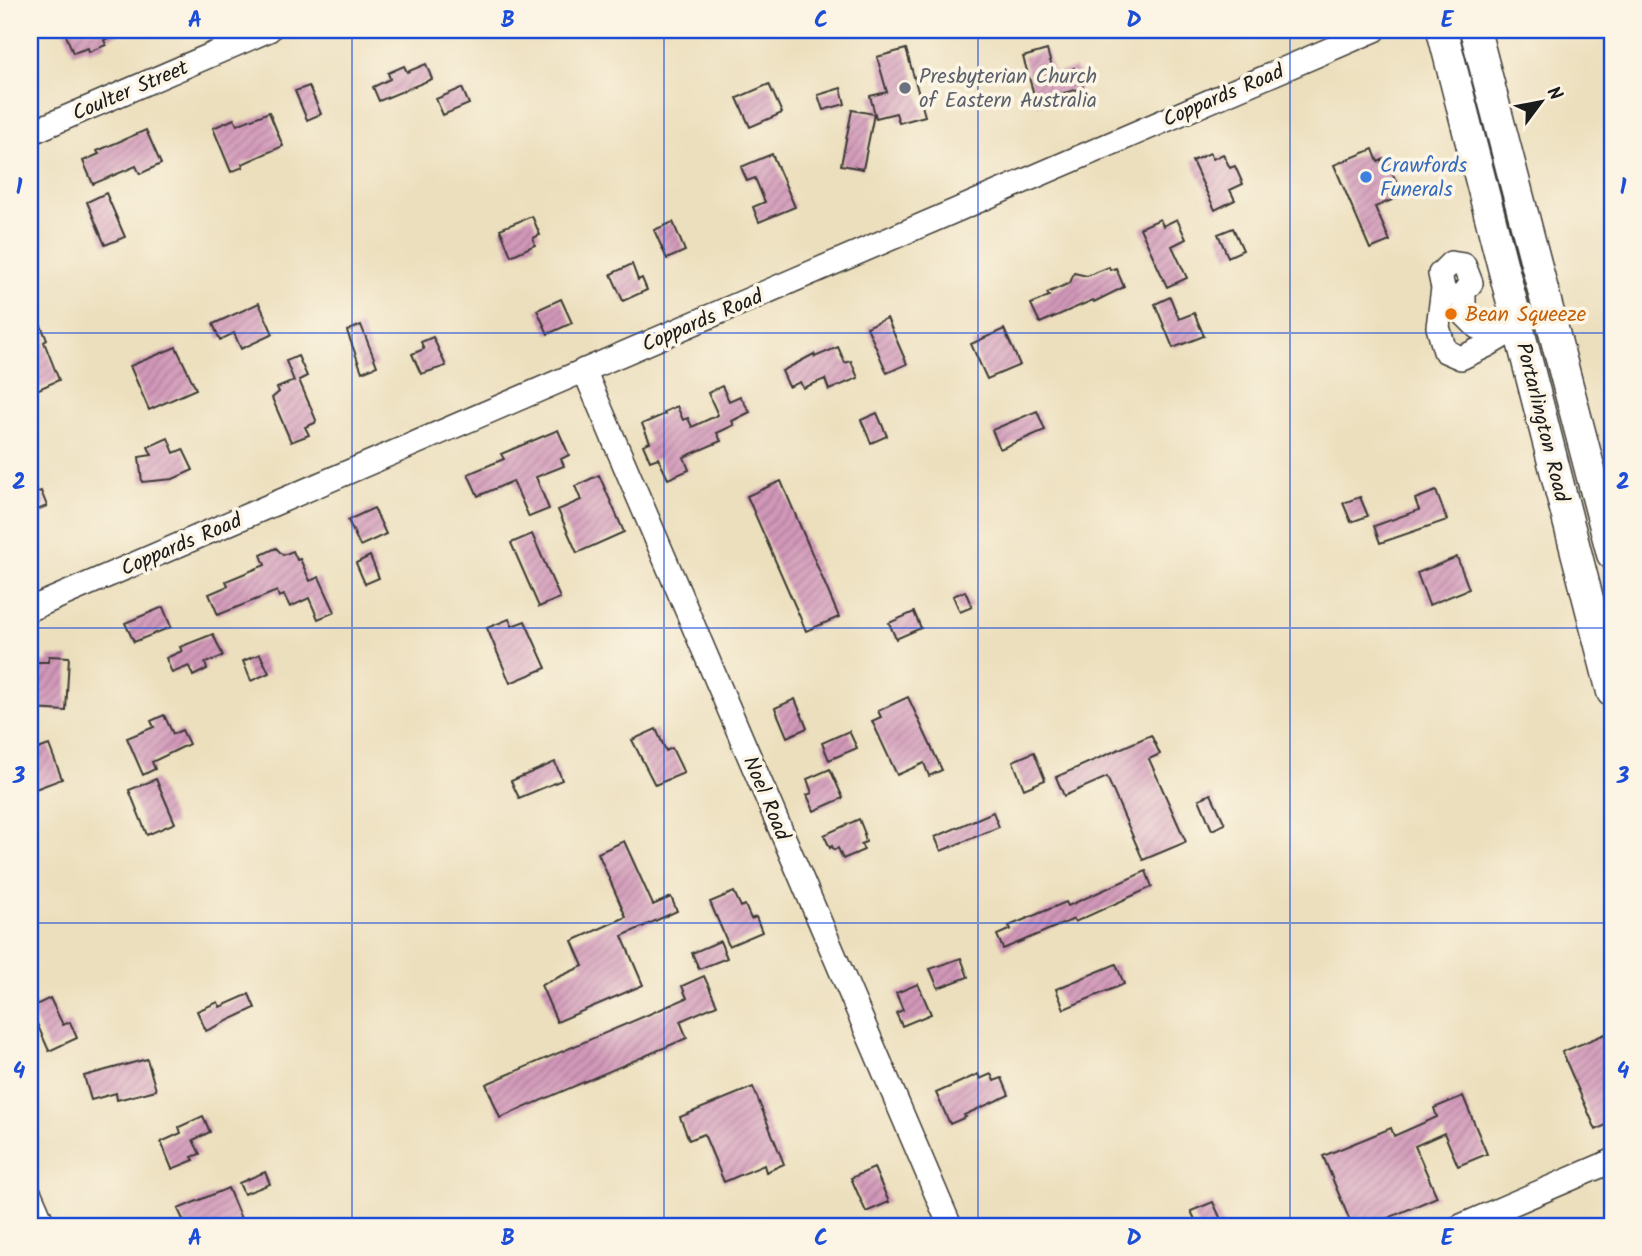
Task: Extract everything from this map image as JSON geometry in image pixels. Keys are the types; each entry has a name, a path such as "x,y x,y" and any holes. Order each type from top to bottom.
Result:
{"main road":[{"name":"Portarlington Road","path":"1442,30 1612,692"},
{"name":"Portarlington Road","path":"1475,30 1612,554"}],"street":[{"name":"Coulter Street","path":"30,133 269,30"},
{"name":"Coppards Road","path":"30,609 1375,30"},
{"path":"1451,263 1464,265 1471,283 1464,292 1464,314 1477,327 1518,327 1461,358 1445,351 1438,327 1443,288 1440,274 1451,263"},
{"name":"Noel Road","path":"584,370 950,1226"},
{"path":"1461,1226 1612,1161"},
{"path":"30,1194 44,1226"}],"building":[{"path":"64,30 129,30 104,40 106,45 89,52 88,48 73,53"},
{"path":"906,49 925,116 899,123 896,113 876,118 870,96 887,92 877,57"},
{"path":"1047,50 1054,74 1074,68 1083,88 1060,94 1061,98 1037,105 1023,57"},
{"path":"426,64 432,79 379,101 373,87 390,79 388,73 404,66 407,72"},
{"path":"769,84 782,113 750,127 737,98"},
{"path":"309,86 321,114 307,120 295,91"},
{"path":"462,88 469,104 443,115 436,99"},
{"path":"841,88 845,104 823,110 818,95"},
{"path":"852,110 874,114 863,169 841,165"},
{"path":"269,112 283,146 242,164 243,167 231,172 213,128 234,119 237,125"},
{"path":"146,130 161,164 140,174 136,166 93,184 83,161 99,154 97,151"},
{"name":"Crawfords Funerals","path":"1373,149 1378,162 1386,158 1402,196 1375,207 1390,241 1370,249 1334,165"},
{"path":"1210,153 1213,159 1223,154 1230,168 1235,166 1243,184 1230,190 1235,200 1215,210 1192,161"},
{"path":"772,154 795,207 759,222 753,207 765,202 755,178 747,181 741,167"},
{"path":"106,193 125,237 105,245 87,202"},
{"path":"532,216 540,235 533,238 535,245 511,256 500,229"},
{"path":"1160,219 1163,226 1177,219 1186,239 1172,246 1187,278 1167,287 1140,228"},
{"path":"673,222 685,251 667,259 654,230"},
{"path":"1233,228 1243,250 1228,257 1218,234"},
{"path":"632,264 638,280 642,278 647,290 623,301 611,274"},
{"path":"1109,267 1110,270 1116,268 1124,287 1040,323 1031,304 1070,283 1074,273 1087,276"},
{"path":"1170,297 1179,319 1194,313 1204,336 1173,348 1155,304"},
{"path":"30,299 47,340 44,342 59,380 30,393"},
{"path":"561,299 572,323 548,334 537,310"},
{"path":"259,303 273,334 241,349 234,333 220,340 213,324"},
{"path":"887,318 907,364 887,373 867,327"},
{"path":"361,325 377,366 362,372 347,331"},
{"path":"1004,329 1020,365 987,379 971,344"},
{"path":"433,337 446,366 421,374 412,354 424,349 421,342"},
{"path":"176,347 196,389 149,410 130,366"},
{"path":"838,347 845,363 851,361 858,378 829,390 825,379 803,388 800,382 789,387 782,371 814,354 815,357"},
{"path":"298,356 307,376 299,380 316,420 305,427 309,435 291,442 272,398 279,392 277,388 294,381 286,361"},
{"path":"722,386 729,401 740,396 750,412 732,421 734,425 717,433 721,441 684,457 689,470 668,479 658,458 650,461 643,445 650,442 642,424 677,406 683,420 688,418 692,427 718,415 708,393"},
{"path":"1037,411 1045,430 1000,449 992,430"},
{"path":"877,413 887,436 871,443 861,420"},
{"path":"558,430 569,455 561,459 564,466 536,477 549,509 529,517 513,481 478,496 468,474 504,459 501,454"},
{"path":"168,438 174,453 183,449 193,470 173,479 142,482 139,457 152,455 148,447"},
{"path":"599,475 624,532 577,553 558,510 581,500 575,486"},
{"path":"781,481 839,617 806,631 747,496"},
{"path":"41,491 47,506 30,513 30,495"},
{"path":"1436,491 1447,520 1380,543 1374,526 1419,510 1415,499"},
{"path":"1360,497 1368,516 1351,522 1343,503"},
{"path":"374,508 386,534 360,546 348,520"},
{"path":"532,534 560,598 539,607 511,543"},
{"path":"276,548 283,555 293,551 297,560 300,559 310,581 319,577 335,612 318,619 309,598 290,607 284,595 279,597 277,591 218,615 209,594 228,586 226,581 265,565 261,555"},
{"path":"370,556 379,578 365,584 356,563"},
{"path":"1457,557 1469,589 1429,605 1417,573"},
{"path":"965,591 972,607 960,612 953,596"},
{"path":"163,607 171,627 134,642 125,623"},
{"path":"914,612 921,628 896,639 889,623"},
{"path":"509,619 512,626 525,621 546,668 510,683 487,628"},
{"path":"213,634 223,656 205,663 207,669 193,676 189,666 172,673 166,658 182,651 180,647"},
{"path":"260,654 269,673 251,681 243,661"},
{"path":"49,656 69,657 66,711 32,709 34,662 48,662"},
{"path":"908,697 942,770 929,776 924,763 897,775 872,721 881,717 878,711"},
{"path":"795,699 807,728 787,737 775,708"},
{"path":"164,715 173,734 182,730 189,744 152,762 155,769 143,775 127,738 154,727 151,721"},
{"path":"656,729 666,751 672,748 684,773 655,785 632,740"},
{"path":"849,731 857,748 829,760 822,743"},
{"path":"1151,735 1160,754 1149,759 1186,842 1143,860 1107,777 1064,796 1056,777"},
{"path":"49,745 62,779 30,791 30,775 34,773 30,752"},
{"path":"1034,752 1045,780 1024,789 1013,761"},
{"path":"555,762 562,780 519,798 511,781"},
{"path":"830,769 843,798 814,811 807,795 812,793 807,779"},
{"path":"156,779 175,823 147,835 129,790"},
{"path":"1211,794 1225,824 1212,830 1199,799"},
{"path":"993,812 999,827 941,851 935,837"},
{"path":"859,819 865,834 866,842 861,844 864,850 843,859 838,848 830,848 824,835"},
{"path":"624,841 653,905 671,897 677,911 622,936 643,985 557,1022 541,985 583,966 572,941 626,917 598,853"},
{"path":"1146,871 1152,887 1075,922 1074,919 1003,949 997,935 1011,929 1009,926 1066,902 1068,906"},
{"path":"734,892 741,907 745,905 751,919 756,917 762,932 729,946 710,902"},
{"path":"720,941 727,958 699,969 692,953"},
{"path":"961,958 968,977 938,988 930,969"},
{"path":"1116,964 1124,984 1064,1009 1056,989"},
{"path":"704,976 717,1005 680,1021 687,1038 500,1118 486,1084 687,998 682,986"},
{"path":"918,984 931,1014 902,1026 896,1013 903,1010 896,993"},
{"path":"249,994 255,1008 206,1031 197,1011 218,1002 220,1007"},
{"path":"50,998 63,1025 70,1022 77,1038 49,1051 30,1008"},
{"path":"1605,1034 1612,1051 1612,1122 1596,1130 1562,1052"},
{"path":"147,1059 156,1090 117,1100 116,1093 91,1100 84,1076"},
{"path":"978,1074 980,1079 991,1074 994,1081 1002,1078 1009,1095 950,1124 936,1093"},
{"path":"753,1087 784,1164 766,1172 764,1165 724,1182 704,1134 689,1140 680,1117"},
{"path":"1463,1096 1487,1154 1458,1166 1444,1133 1415,1146 1437,1197 1370,1226 1352,1226 1323,1156 1391,1128 1394,1136 1437,1117 1434,1108"},
{"path":"203,1116 210,1132 193,1140 200,1154 192,1157 194,1160 172,1169 161,1142 181,1133 179,1127"},
{"path":"874,1168 889,1202 866,1212 851,1178"},
{"path":"265,1172 270,1184 244,1194 239,1183"},
{"path":"228,1188 244,1226 186,1226 178,1209"},
{"path":"1213,1202 1224,1226 1198,1226 1191,1211"}],"place":[{"name":"Presbyterian Church of Eastern Australia","path":"905,88"},
{"name":"Crawfords Funerals","path":"1366,177"},
{"name":"Bean Squeeze","path":"1451,314"}]}
